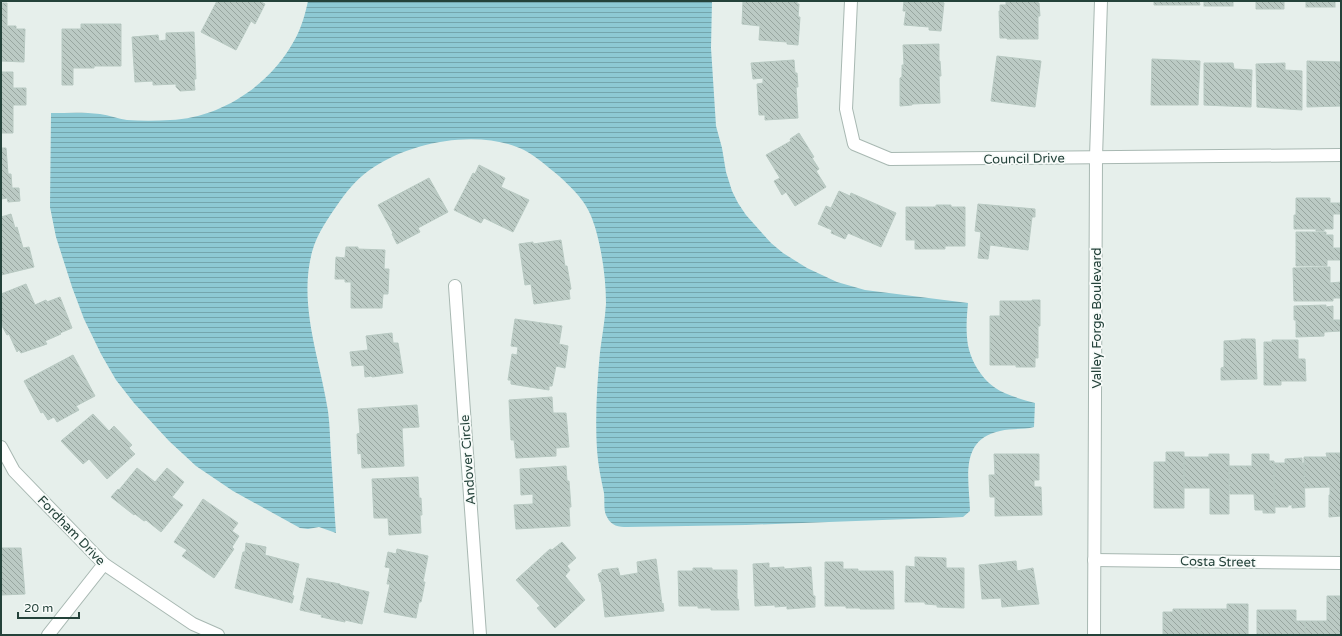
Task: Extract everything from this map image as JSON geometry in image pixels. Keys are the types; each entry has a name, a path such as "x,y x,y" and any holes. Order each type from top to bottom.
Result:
{"street":[{"name":"Council Drive","path":"851,1 846,109 854,144 890,159 1341,155"},
{"name":"Valley Forge Boulevard","path":"1094,635 1096,157 1101,1"},
{"name":"Andover Circle","path":"455,286 480,635"},
{"name":"Fordham Drive","path":"1,447 14,471 104,564 193,624 218,635"},
{"name":"Costa Street","path":"1094,560 1341,562"},
{"path":"48,635 104,564"}],"water":[{"path":"308,1 712,1 711,48 716,126 726,172 732,191 746,215 771,243 783,253 807,268 837,282 865,290 968,303 968,344 975,365 984,377 998,390 1035,403 1034,427 1000,431 987,436 978,443 972,452 969,462 968,486 970,511 963,517 746,525 621,527 616,525 609,520 605,512 604,493 597,450 597,389 600,352 606,310 606,294 602,255 589,211 581,199 559,176 524,150 507,144 488,140 468,139 448,141 408,150 374,167 355,182 347,191 320,232 314,245 308,272 307,292 312,332 328,411 336,533 319,527 308,529 300,528 233,491 196,466 169,441 134,403 116,380 101,354 84,319 56,237 50,207 51,113 94,113 127,120 159,121 189,118 208,113 225,106 258,85 272,72 284,57 299,32"}],"building":[{"path":"217,1 262,1 261,2 265,4 255,24 251,21 236,50 201,32"},
{"path":"743,1 797,1 797,4 799,4 798,17 800,17 798,45 787,44 787,42 759,40 760,26 742,24"},
{"path":"904,1 942,1 944,3 941,31 929,30 929,27 904,25 906,11 903,11"},
{"path":"1006,1 1037,1 1039,3 1040,16 1038,16 1038,39 1000,38 999,11 1000,5 1006,5"},
{"path":"1154,1 1199,1 1200,5 1154,5"},
{"path":"1204,1 1233,1 1233,6 1204,6"},
{"path":"1256,1 1284,1 1284,9 1256,9"},
{"path":"1306,1 1335,1 1335,7 1306,7"},
{"path":"1,3 7,3 7,26 16,26 16,29 25,29 24,62 1,61"},
{"path":"81,24 121,24 121,66 73,68 73,85 62,85 62,29 81,29"},
{"path":"194,32 195,90 180,91 176,87 176,84 153,85 153,81 135,82 132,37 158,35 159,41 166,40 166,33"},
{"path":"939,44 941,76 939,76 940,103 900,106 900,78 902,77 902,65 904,65 903,45"},
{"path":"997,56 1041,61 1035,107 991,101"},
{"path":"1152,59 1200,61 1198,105 1151,105"},
{"path":"794,60 798,87 796,87 798,118 765,120 765,115 759,115 757,84 763,83 763,78 753,79 751,63"},
{"path":"1307,61 1341,62 1341,106 1307,107"},
{"path":"1204,63 1233,63 1234,69 1252,70 1251,107 1204,105"},
{"path":"1285,63 1285,70 1302,71 1302,110 1257,107 1256,64"},
{"path":"1,72 13,72 13,88 26,88 26,105 13,105 13,133 1,133"},
{"path":"799,133 814,157 812,158 819,169 816,171 826,187 795,206 786,192 782,195 774,181 780,178 766,155 791,141 790,139"},
{"path":"1,148 6,148 8,174 11,174 12,188 19,188 20,201 8,202 7,198 1,199"},
{"path":"479,165 505,178 501,187 529,200 513,232 484,218 481,223 454,210 473,173 475,174"},
{"path":"429,178 448,212 418,228 420,232 397,244 392,234 393,233 378,205"},
{"path":"839,191 850,196 851,193 896,213 881,247 848,233 845,239 831,233 832,230 818,224 826,206 831,208"},
{"path":"1296,198 1330,198 1330,203 1341,203 1341,214 1333,214 1333,229 1316,231 1316,229 1294,229"},
{"path":"978,204 1035,209 1035,217 1032,217 1028,250 990,245 988,259 978,258 981,232 975,231"},
{"path":"936,205 965,207 965,246 945,246 945,249 915,249 915,240 906,240 906,207 936,207"},
{"path":"11,214 15,228 17,227 23,248 29,247 34,267 1,275 1,217"},
{"path":"1296,232 1326,232 1326,235 1333,235 1333,248 1341,248 1341,260 1327,260 1327,266 1296,266"},
{"path":"561,240 565,266 567,266 571,289 569,290 570,299 534,304 531,284 525,285 519,244 533,242 533,244"},
{"path":"346,247 385,250 384,269 389,269 388,294 383,294 382,308 351,308 351,282 345,282 345,279 335,279 336,257 345,258"},
{"path":"1330,267 1330,283 1341,282 1341,298 1333,298 1333,301 1294,301 1293,268"},
{"path":"26,284 35,305 46,300 47,302 60,297 72,328 45,341 47,344 21,353 19,350 17,352 9,334 7,335 1,324 1,294"},
{"path":"1040,300 1038,358 1035,358 1035,367 990,365 990,316 1000,316 1000,301"},
{"path":"1326,305 1326,307 1333,306 1333,320 1341,320 1341,331 1324,332 1324,336 1296,337 1294,306"},
{"path":"515,319 562,326 559,344 568,346 565,368 556,366 552,386 549,386 549,390 511,384 511,380 508,380 512,354 517,355 518,347 511,346"},
{"path":"392,333 393,343 398,343 403,373 365,377 364,365 352,366 350,352 368,350 366,336"},
{"path":"1255,339 1257,379 1221,380 1221,368 1224,367 1224,341"},
{"path":"1272,340 1298,340 1298,359 1305,359 1306,381 1281,381 1281,385 1264,385 1264,342 1272,342"},
{"path":"73,355 95,396 76,406 79,410 57,422 54,417 48,420 43,412 41,413 24,381"},
{"path":"552,397 553,413 566,413 569,447 556,448 556,456 516,458 514,440 511,440 509,400"},
{"path":"417,405 419,427 402,428 404,466 362,468 361,453 358,454 357,434 360,433 358,409"},
{"path":"93,414 109,431 114,426 132,445 129,448 135,454 107,479 89,459 83,464 61,441"},
{"path":"1166,452 1184,452 1184,508 1154,508 1154,462 1166,462"},
{"path":"1326,453 1341,453 1341,516 1329,517 1330,487 1304,488 1304,457 1327,457"},
{"path":"994,454 1039,454 1039,480 1034,480 1034,487 1041,487 1042,515 995,516 995,497 990,497 989,475 995,475"},
{"path":"1209,454 1229,454 1229,514 1210,514 1210,488 1184,488 1184,457 1209,457"},
{"path":"1252,454 1269,454 1269,461 1274,461 1275,513 1263,513 1263,510 1255,510 1254,494 1230,494 1229,466 1252,466"},
{"path":"1302,458 1302,463 1304,463 1305,507 1292,508 1292,505 1288,505 1288,507 1274,507 1274,463 1285,463 1285,459"},
{"path":"566,466 571,507 569,507 570,526 516,529 514,505 533,504 533,494 521,495 520,469"},
{"path":"137,468 155,482 167,468 184,482 172,497 183,505 161,532 146,520 144,521 135,514 134,515 111,497 118,489 119,490"},
{"path":"418,477 419,498 421,498 422,515 420,515 421,533 389,535 388,518 374,518 372,479"},
{"path":"203,499 238,523 232,531 239,536 232,547 234,549 214,578 182,556 187,550 174,542"},
{"path":"562,542 576,558 567,566 570,570 565,576 585,600 555,628 537,608 540,606 516,580 550,549 552,550"},
{"path":"246,543 266,547 265,555 299,564 292,595 294,596 292,603 235,588"},
{"path":"1,548 21,548 25,594 1,595"},
{"path":"397,549 428,556 423,582 425,582 416,618 384,612 390,584 387,584 390,568 385,567 388,552 396,554"},
{"path":"915,557 946,558 946,568 964,568 964,608 937,607 937,605 925,604 925,602 905,602 906,566 915,567"},
{"path":"656,559 664,611 605,617 601,582 598,574 602,572 602,570 618,568 620,576 638,573 637,562"},
{"path":"1016,561 1017,571 1033,568 1039,604 1002,607 1001,598 982,599 979,565"},
{"path":"825,562 843,562 843,569 858,569 858,571 893,571 894,609 860,609 846,608 846,606 825,606"},
{"path":"769,563 769,568 784,567 784,569 811,567 815,607 787,609 787,606 755,606 753,564"},
{"path":"693,568 737,570 737,599 739,610 711,610 711,608 698,608 698,606 679,606 678,571 693,571"},
{"path":"307,578 340,584 369,592 362,624 321,617 322,615 300,610"},
{"path":"1327,596 1341,596 1341,635 1305,635 1305,621 1327,621"},
{"path":"1227,604 1248,604 1248,635 1200,635 1200,609 1227,609"},
{"path":"1173,609 1200,609 1200,635 1163,635 1163,612 1173,612"},
{"path":"1257,610 1296,610 1296,621 1305,621 1305,635 1257,635"}]}
